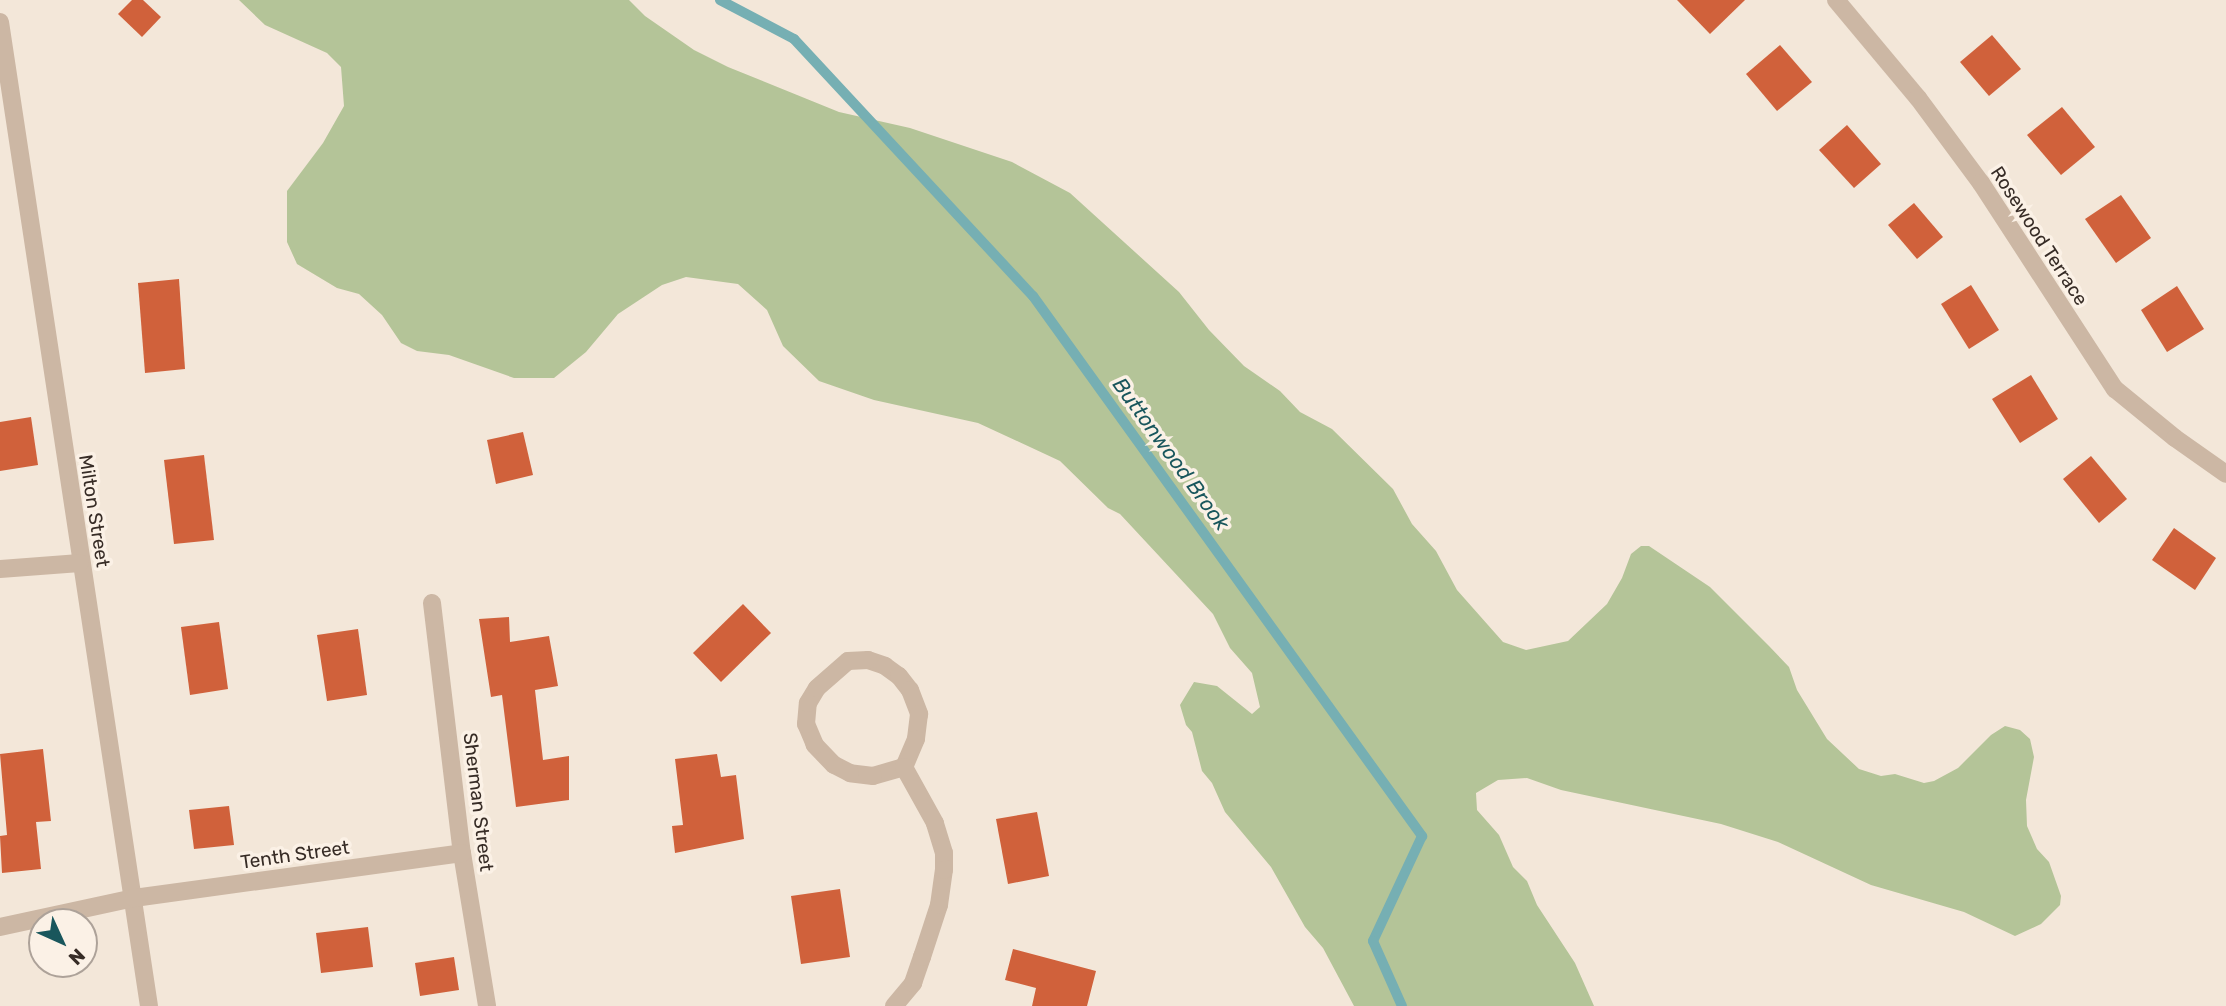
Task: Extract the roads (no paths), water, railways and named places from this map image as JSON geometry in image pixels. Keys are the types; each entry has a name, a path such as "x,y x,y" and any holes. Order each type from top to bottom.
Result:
{"street":[{"name":"Rosewood Terrace","path":"1836,0 1918,98 1980,183 2115,389 2175,438 2226,474"},
{"name":"Milton Street","path":"0,22 80,563 135,898 149,1006"},
{"path":"0,569 80,563"},
{"name":"Sherman Street","path":"432,603 462,853 487,1006"},
{"path":"894,1006 913,983 927,944 939,905 944,853 935,823 904,767 919,722 917,706 910,690 899,676 885,666 868,660 848,661 813,694 806,713 809,735 828,760 850,773 873,776 904,767"},
{"name":"Tenth Street","path":"0,927 135,898 462,853"}],"waterway":[{"name":"Buttonwood Brook","path":"720,0 794,39 1033,296 1422,836 1373,941 1402,1006"}]}
